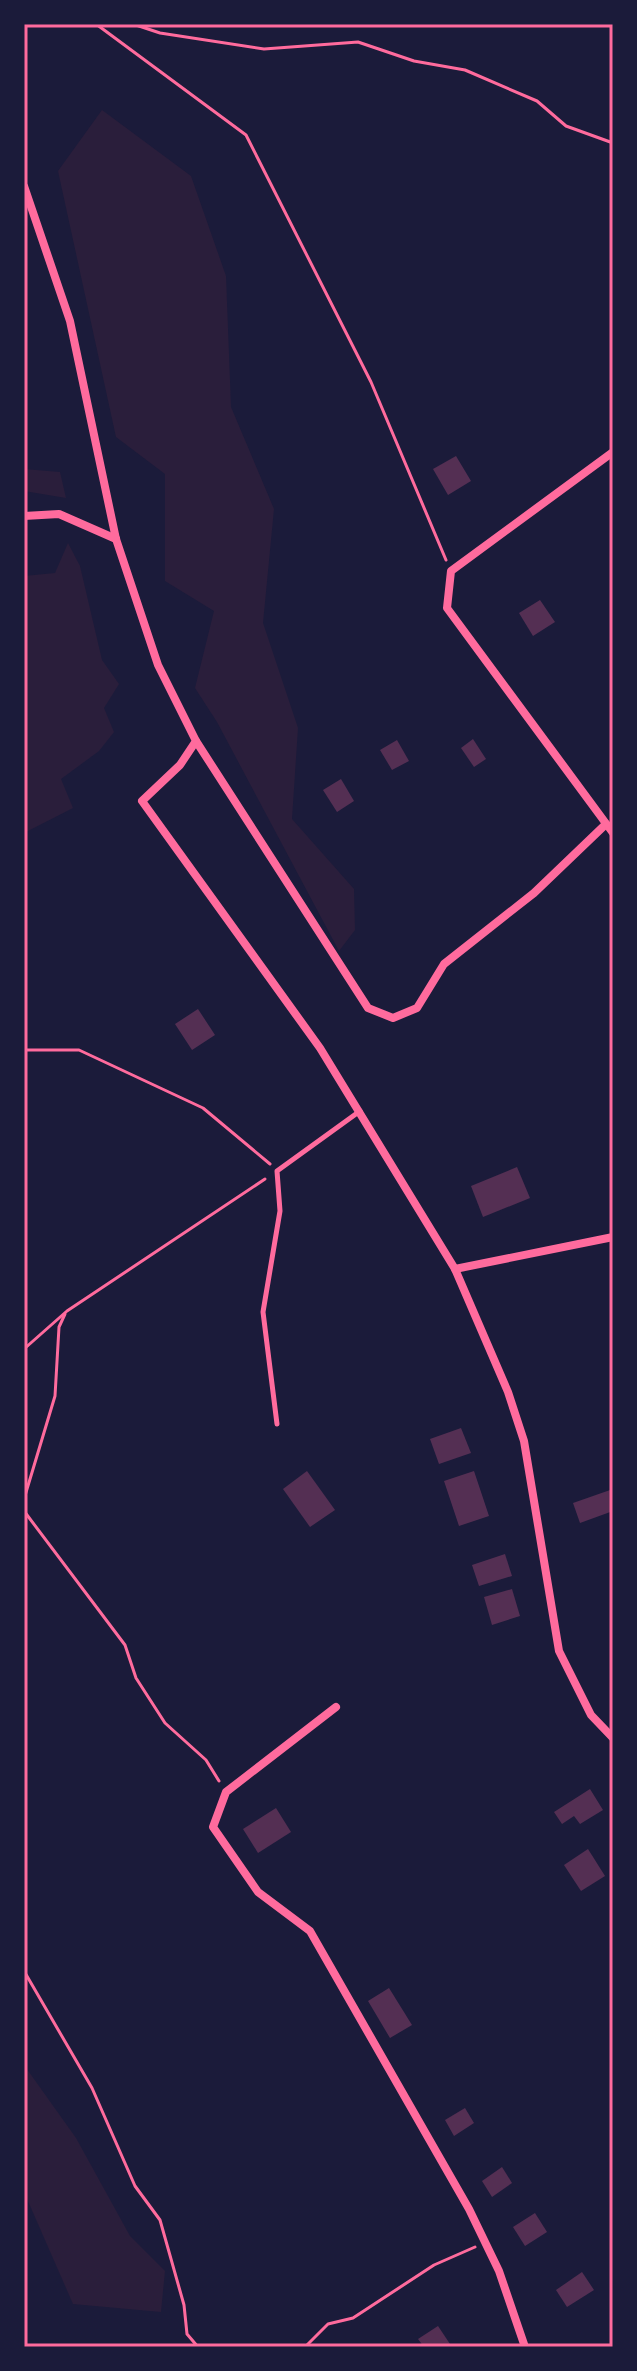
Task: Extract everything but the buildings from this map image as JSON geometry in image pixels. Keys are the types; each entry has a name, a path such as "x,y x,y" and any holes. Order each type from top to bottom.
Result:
{"street":[{"path":"24,186 70,321 116,539 158,665 196,741 368,1008 393,1018 417,1008 444,964 534,893 606,824"},
{"path":"613,452 451,571 447,608 613,833"},
{"path":"24,516 59,514 116,539"},
{"path":"196,741 180,765 142,801 320,1048 361,1110 455,1269 508,1392 524,1441 559,1651 591,1715 613,1738"},
{"path":"455,1269 613,1237"},
{"path":"336,1707 226,1792 213,1827 258,1892 310,1931 395,2075 486,2243 525,2347"}],"lane":[{"path":"277,1424 263,1312 280,1211 277,1171 361,1110"}],"path":[{"path":"96,24 246,135 371,382 451,571"},
{"path":"133,24 160,33 264,49 358,42 414,61 465,70 537,101 566,126 613,143"},
{"path":"24,1050 79,1050 203,1108 277,1171 67,1311 24,1349"},
{"path":"24,1499 26,1482 49,1426 55,1396 59,1327 67,1311"},
{"path":"24,1513 24,1535"},
{"path":"24,1513 125,1645 136,1678 165,1723 206,1760 226,1792"},
{"path":"24,1971 92,2088 135,2186 160,2220 184,2305 187,2334 198,2347"},
{"path":"305,2347 328,2324 353,2318 434,2265 486,2243"}],"shaded area":[{"path":"102,110 191,176 226,276 231,407 274,509 263,623 298,728 292,819 354,889 355,930 339,951 217,722 195,688 214,611 165,581 165,474 116,437 58,171"},
{"path":"24,469 60,472 66,498 24,491"},
{"path":"68,543 80,566 102,660 119,684 104,708 114,732 99,751 61,779 73,808 24,833 24,576 55,573"},
{"path":"24,2065 76,2138 130,2236 165,2271 161,2312 73,2304 24,2192"}]}
